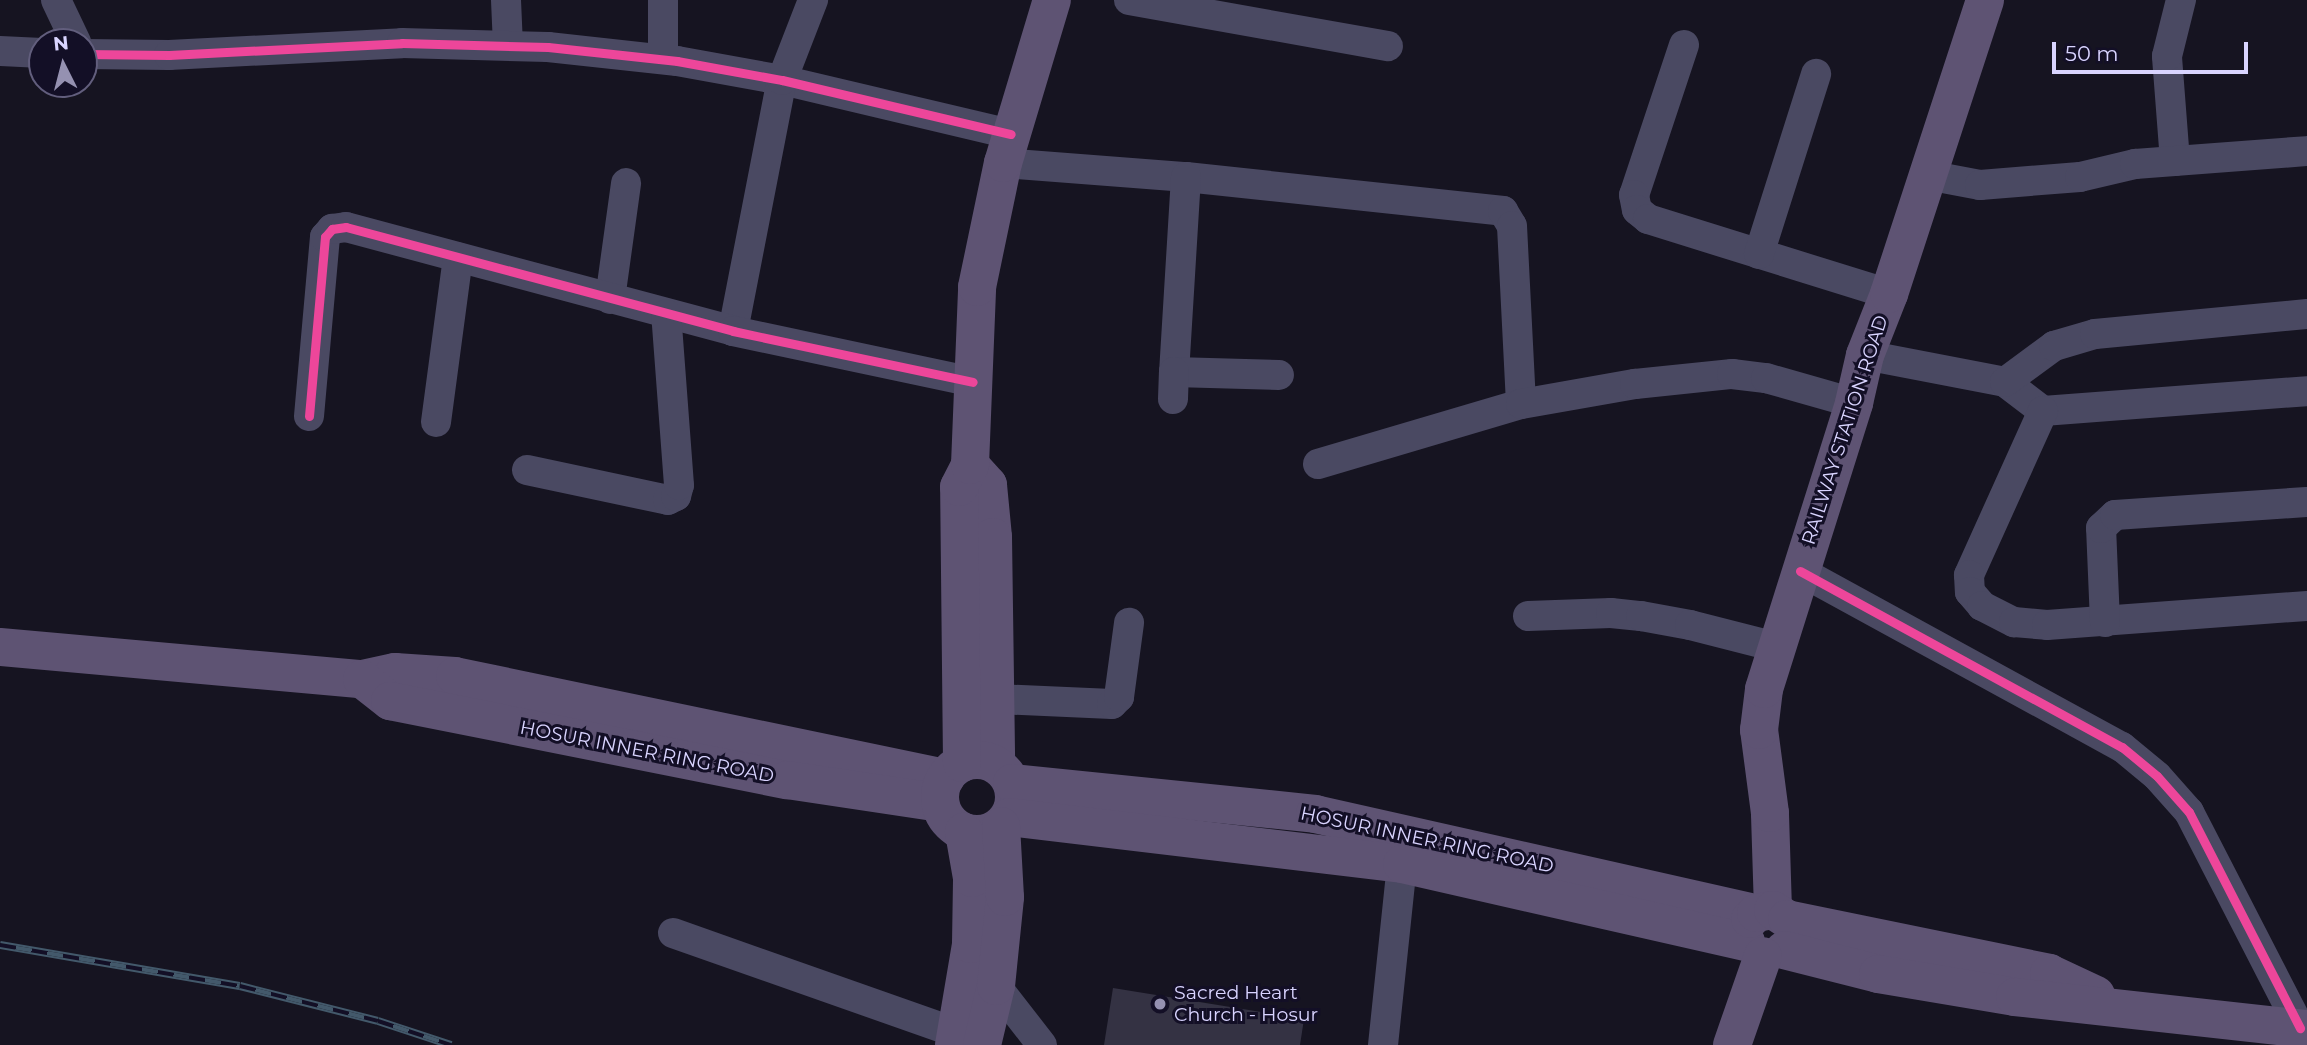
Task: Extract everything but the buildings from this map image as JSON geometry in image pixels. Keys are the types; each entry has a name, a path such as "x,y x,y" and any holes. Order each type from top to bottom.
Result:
{"main road":[{"path":"964,1041 996,986 1005,897 979,796 958,487 970,465 978,287 1007,148 1052,0"},
{"name":"RAILWAY STATION ROAD","path":"1732,1045 1768,932 1770,813 1759,730 1764,689 1854,403 1865,355 1889,294 1984,0"},
{"path":"964,1041 979,796 997,699 993,537 988,485 970,465"},
{"name":"HOSUR INNER RING ROAD","path":"0,647 362,679 395,672 455,676 979,796 1402,863 1768,932"},
{"name":"HOSUR INNER RING ROAD","path":"979,796 1315,814 1768,932 1878,974 2015,997 2304,1028"}],"street":[{"path":"56,0 69,28"},
{"path":"506,0 508,46"},
{"path":"663,0 663,60"},
{"path":"733,331 782,80 813,0"},
{"path":"1129,0 1388,46"},
{"path":"2175,161 2168,56 2181,0"},
{"path":"98,54 169,55 402,43 548,47 663,60 782,80 1007,148 1186,177 1503,211 1512,226 1521,404"},
{"path":"1684,45 1634,195 1637,210 1648,219 1889,294"},
{"path":"0,51 28,52"},
{"path":"1759,254 1816,74"},
{"path":"1927,175 1980,185 2080,177 2136,164 2307,151"},
{"path":"1186,177 1174,386 1279,375"},
{"path":"610,299 626,183"},
{"path":"309,416 325,237 332,229 346,227 733,331 973,382"},
{"path":"436,422 458,257"},
{"path":"527,470 668,500 676,496 679,485 666,314"},
{"path":"2005,382 2054,346 2095,334 2307,314"},
{"path":"1865,355 2005,382 2043,411 2307,390"},
{"path":"1318,464 1521,404 1635,384 1732,374 1766,378 1854,403"},
{"path":"2043,411 1969,575 1970,592 1982,606 2014,622 2047,625 2307,606"},
{"path":"2105,622 2101,528 2115,515 2307,502"},
{"path":"1800,571 2122,747 2157,776 2189,812 2304,1028"},
{"path":"1528,616 1611,613 1690,625 1776,647"},
{"path":"997,699 1112,704 1119,697 1129,623"},
{"path":"1383,1045 1402,863"},
{"path":"673,933 964,1041"},
{"path":"996,986 1042,1045"}],"railway":[{"path":"0,945 240,986 378,1021 451,1045"}],"cycle path":[{"path":"98,54 169,55 402,43 548,47 677,61 782,80 1011,134"},
{"path":"309,416 325,237 332,229 346,227 733,331 973,382"},
{"path":"1800,571 2122,747 2157,776 2189,812 2300,1028"}],"place":[{"name":"Sacred Heart Church - Hosur","path":"1160,1004"}]}
